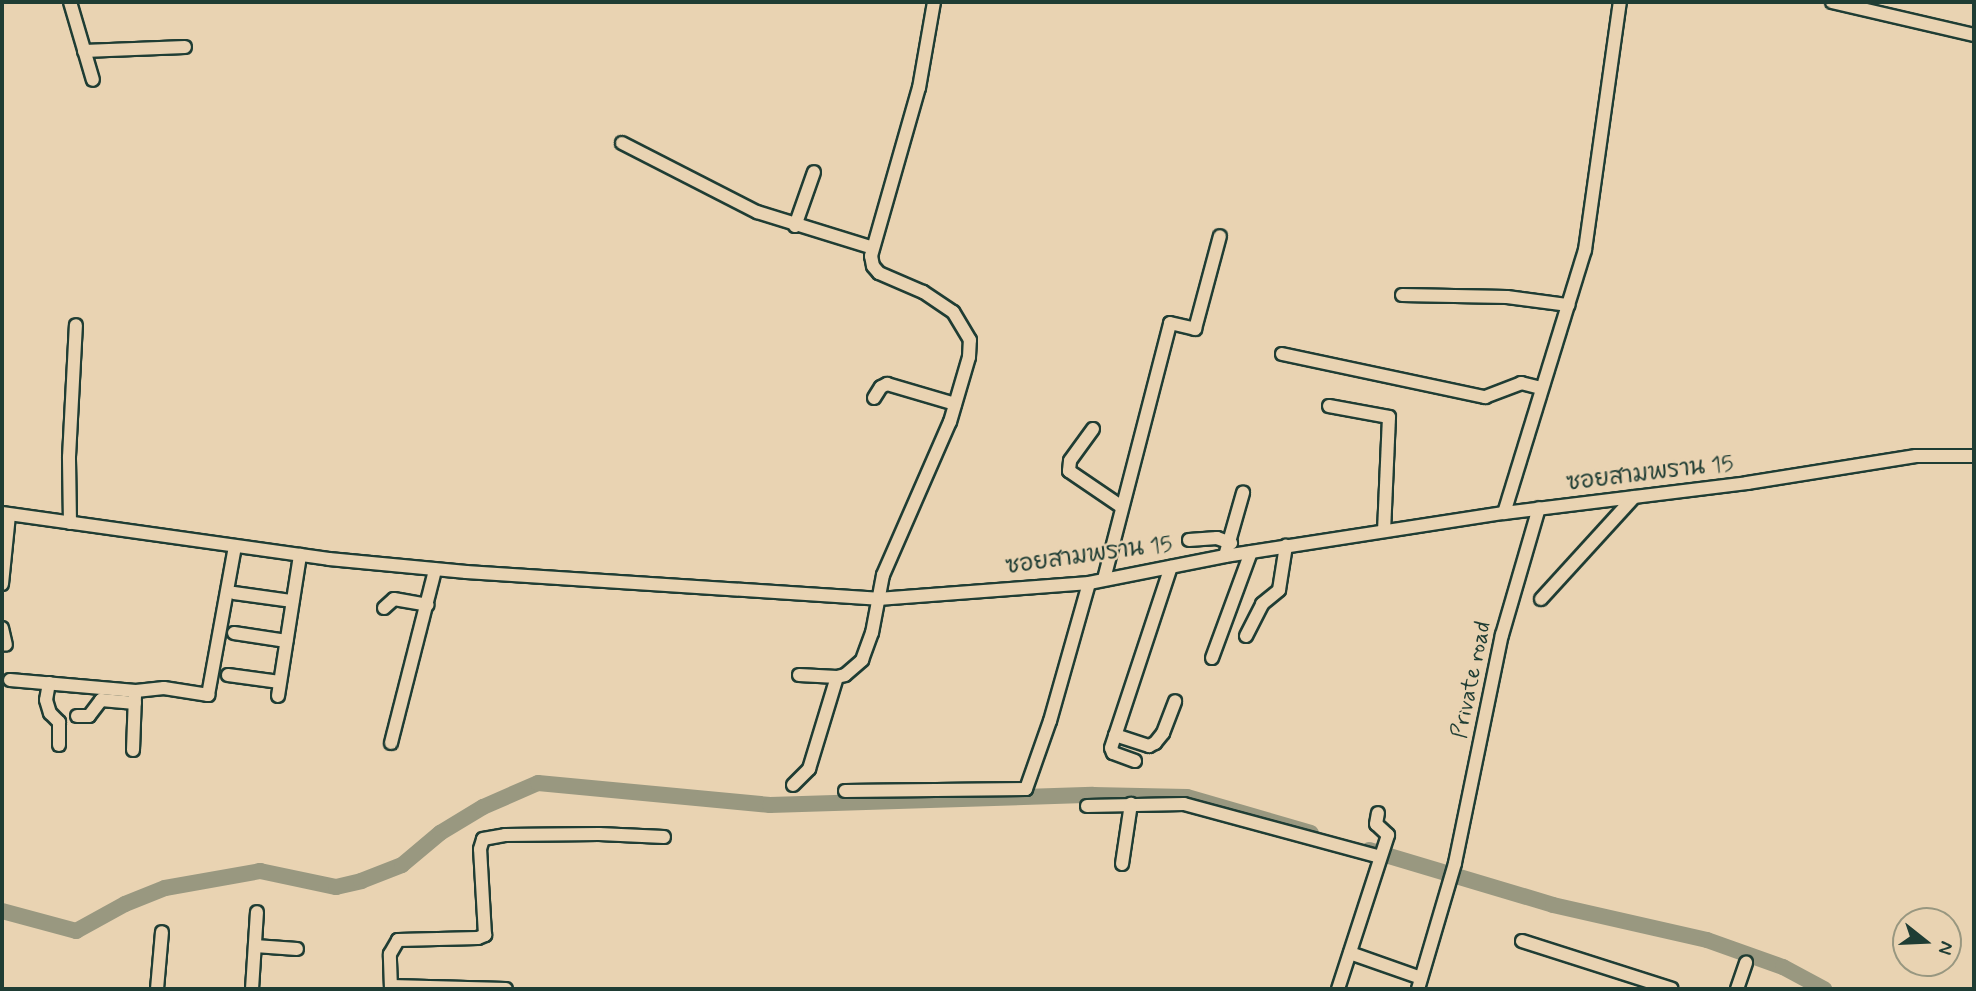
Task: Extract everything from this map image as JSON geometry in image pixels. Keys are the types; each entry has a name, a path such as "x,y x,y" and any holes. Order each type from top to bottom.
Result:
{"street":[{"path":"70,2 93,80"},
{"path":"799,675 845,675 862,660 872,633 883,575 955,404 969,357 970,340 953,312 938,301 879,273 873,266 873,247 919,88 934,2"},
{"path":"1504,513 1585,250 1620,2"},
{"path":"1832,2 1974,35"},
{"path":"84,51 185,47"},
{"path":"622,143 739,204 795,226 873,247"},
{"path":"795,226 814,172"},
{"path":"1104,579 1170,323 1195,329 1220,236"},
{"path":"1402,295 1507,297 1568,305"},
{"path":"70,523 69,457 76,326"},
{"path":"1282,354 1485,397 1521,383 1541,388"},
{"path":"874,398 881,387 887,384 955,404"},
{"path":"1329,406 1389,417 1384,531"},
{"path":"1093,429 1072,458 1069,471 1122,507"},
{"name":"ซอยสามพราน 15","path":"5,514 300,555 435,570 878,599 1089,583 1225,556 1504,513 1747,483 1916,456 1974,456"},
{"path":"1225,556 1243,493"},
{"path":"1541,599 1634,497"},
{"name":"Private road","path":"1420,984 1455,863 1502,635 1539,509"},
{"path":"2,584 5,514"},
{"path":"1189,540 1217,538 1231,542"},
{"path":"77,716 89,716 101,700 135,697 164,688 209,694 234,546"},
{"path":"1246,636 1262,604 1279,590 1286,546"},
{"path":"1212,658 1251,552"},
{"path":"278,696 300,555"},
{"path":"1135,761 1113,753 1115,735 1171,567"},
{"path":"391,743 435,570"},
{"path":"845,791 1026,789 1050,721 1089,583"},
{"path":"234,593 292,601"},
{"path":"384,608 394,599 427,605"},
{"path":"2,628 6,645"},
{"path":"234,633 286,641"},
{"path":"228,675 280,682"},
{"path":"793,785 809,769 836,677"},
{"path":"10,680 49,683 135,697"},
{"path":"49,683 46,700 50,713 59,722 59,745"},
{"path":"133,750 135,697"},
{"path":"1115,735 1149,746 1155,743 1163,733 1175,701"},
{"path":"1122,864 1131,804"},
{"path":"1087,806 1184,804 1382,852"},
{"path":"1338,989 1387,832 1376,824 1378,813"},
{"path":"506,989 391,988 390,954 398,940 478,938 485,935 480,849 483,839 505,835 599,834 664,837"},
{"path":"252,989 257,912"},
{"path":"158,989 162,932"},
{"path":"1522,942 1672,989"},
{"path":"254,946 297,949"},
{"path":"1350,953 1420,984"},
{"path":"1737,989 1746,963"}],"waterway":[{"path":"2,911 76,931 125,904 165,888 260,871 336,887 361,881 402,865 440,833 483,807 538,783 770,805 1093,795 1187,797 1311,833"},
{"path":"1369,850 1553,905 1707,940 1783,967 1824,989"}]}
